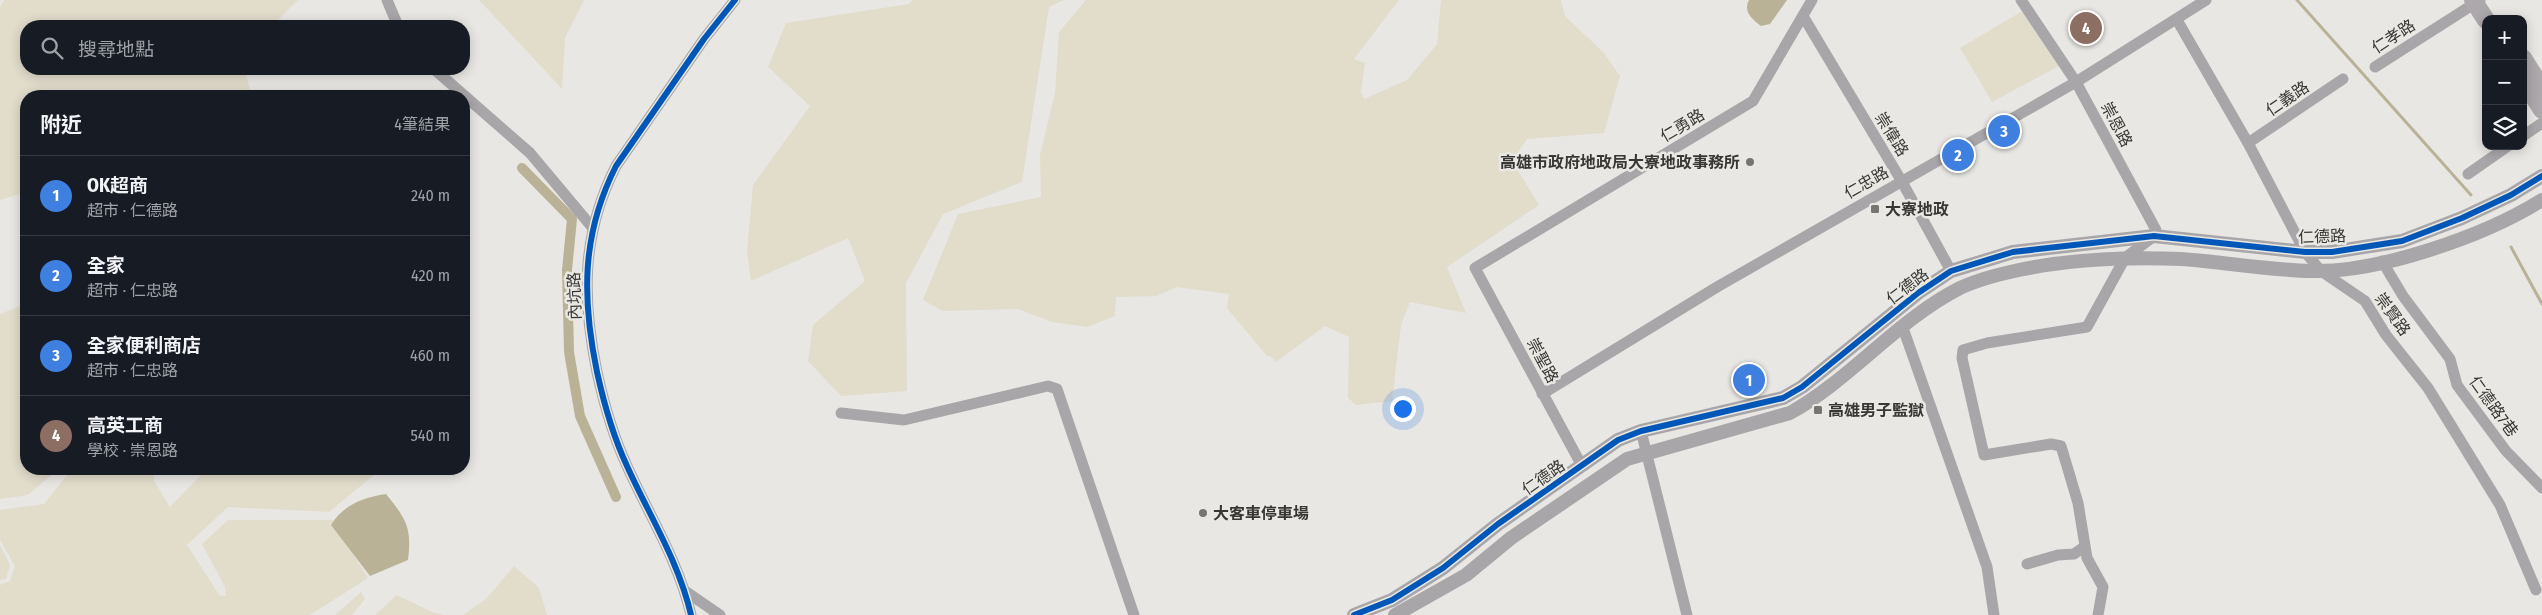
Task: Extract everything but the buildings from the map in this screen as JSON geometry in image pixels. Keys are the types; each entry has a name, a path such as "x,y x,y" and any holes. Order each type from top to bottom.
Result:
{"main road":[{"path":"2479,1 2494,15"},
{"path":"2479,1 2484,15"},
{"path":"2524,60 2542,88"},
{"path":"2527,86 2542,110"}],"street":[{"path":"387,0 395,20"},
{"name":"內坑路","path":"691,615 685,592 617,445 600,386 591,342 586,294 587,264 592,226 606,185 616,166 704,39 735,0"},
{"name":"仁勇路","path":"1475,268 1753,101 1812,0"},
{"name":"崇恩路","path":"2021,0 2076,82 2156,230 2154,236"},
{"name":"仁忠路","path":"1542,394 1717,287 1901,180 2076,82 2206,0"},
{"name":"仁孝路","path":"2375,67 2479,1"},
{"name":"崇偉路","path":"1803,16 1901,180 1951,271"},
{"name":"崇賢路","path":"2177,20 2248,143 2305,252 2321,271 2365,301 2386,335 2428,388 2500,505 2536,590"},
{"path":"441,75 458,90"},
{"name":"仁義路","path":"2248,143 2344,79"},
{"path":"470,100 530,153 592,226"},
{"path":"2527,133 2542,123"},
{"path":"2468,174 2502,150"},
{"name":"仁德路","path":"1354,615 1392,600 1444,568 1498,524 1618,440 1641,431 1783,398 1802,387 1918,293 1951,271 2013,252 2154,236 2305,252 2332,252 2402,241 2462,218 2512,195 2542,176"},
{"name":"仁德路","path":"1395,615 1466,575 1511,538 1627,459 1646,452 1790,413 1812,400 1928,308 1961,287 2018,270 2125,258 2182,259 2321,271 2405,257 2507,220 2542,200"},
{"path":"2098,615 2103,587 2087,558 2078,504 2061,446 2051,444 1984,455 1962,358 1963,350 1987,343 2087,327 2125,258 2154,236"},
{"name":"仁德路7巷","path":"2382,261 2404,296 2450,359 2457,385 2506,451 2542,488"},
{"name":"崇聖路","path":"1475,268 1582,466"},
{"path":"1903,328 1987,567 1994,615"},
{"path":"841,414 904,420 1048,386 1057,389 1134,615"},
{"path":"1641,431 1687,615"},
{"path":"2027,564 2074,554 2084,547"},
{"path":"685,592 720,615"}],"shaded area":[{"path":"4,0 298,0 278,20 20,20 20,75 246,75 250,90 20,90 20,194 0,200 0,7"},
{"path":"479,0 584,0 565,38 562,89"},
{"path":"913,0 1064,0 1049,7 1022,182 943,214 906,283 907,391 841,396 808,361 813,325 865,281 848,238 751,281 747,251 753,185 810,106 768,67 786,23 909,4"},
{"path":"1086,0 1399,0 1354,59 1365,63 1361,92 1364,99 1407,80 1437,44 1441,0 1561,0 1565,16 1604,53 1620,76 1604,133 1527,139 1512,161 1539,205 1447,267 1466,313 1410,302 1401,325 1392,401 1356,405 1348,398 1349,337 1325,326 1276,362 1270,356 1267,356 1227,308 1229,294 1176,287 1157,296 1116,297 1115,316 1087,327 1052,322 1018,309 943,311 923,300 958,214 1041,197 1040,155 1055,93 1059,32"},
{"path":"1749,0 1787,0 1770,24 1761,26 1748,12 1747,4"},
{"path":"2024,10 2061,65 1992,102 1960,48"},
{"path":"20,306 20,475 51,475 28,495 0,499 0,314"},
{"path":"67,475 154,475 154,481 170,507 201,475 374,475 329,512 228,507 187,545 220,596 226,596 225,587 202,544 228,520 332,520 368,578 310,615 0,615 0,585 10,581 15,566 0,540 0,510 44,504"},
{"path":"386,494 406,524 409,539 408,560 370,576 331,525 342,512 355,503"},
{"path":"0,545 10,565 6,579 0,580"},
{"path":"514,566 539,588 547,615 463,615 486,599"},
{"path":"361,592 365,599 352,615 335,615"},
{"path":"397,595 432,612 444,615 375,615"}],"waterway":[{"path":"2297,0 2471,195"},
{"path":"522,168 572,219 567,270 569,352 580,416 616,497"},
{"path":"2511,247 2542,304"}],"cycle path":[{"path":"691,615 679,576 627,466 609,420 592,345 587,293 588,267 596,217 616,166 704,39 735,0"},
{"path":"1354,615 1392,600 1443,568 1498,524 1618,440 1641,431 1783,398 1802,387 1918,293 1951,271 2013,252 2154,236 2305,252 2332,252 2402,241 2462,218 2511,195 2542,176"}],"place":[{"name":"高英工商","path":"2086,28"},
{"name":"全家便利商店","path":"2004,131"},
{"name":"全家","path":"1958,155"},
{"name":"高雄市政府地政局大寮地政事務所","path":"1750,162"},
{"name":"大寮地政","path":"1875,209"},
{"name":"OK超商","path":"1749,380"},
{"name":"高雄男子監獄","path":"1818,410"},
{"name":"大客車停車場","path":"1203,513"}]}
